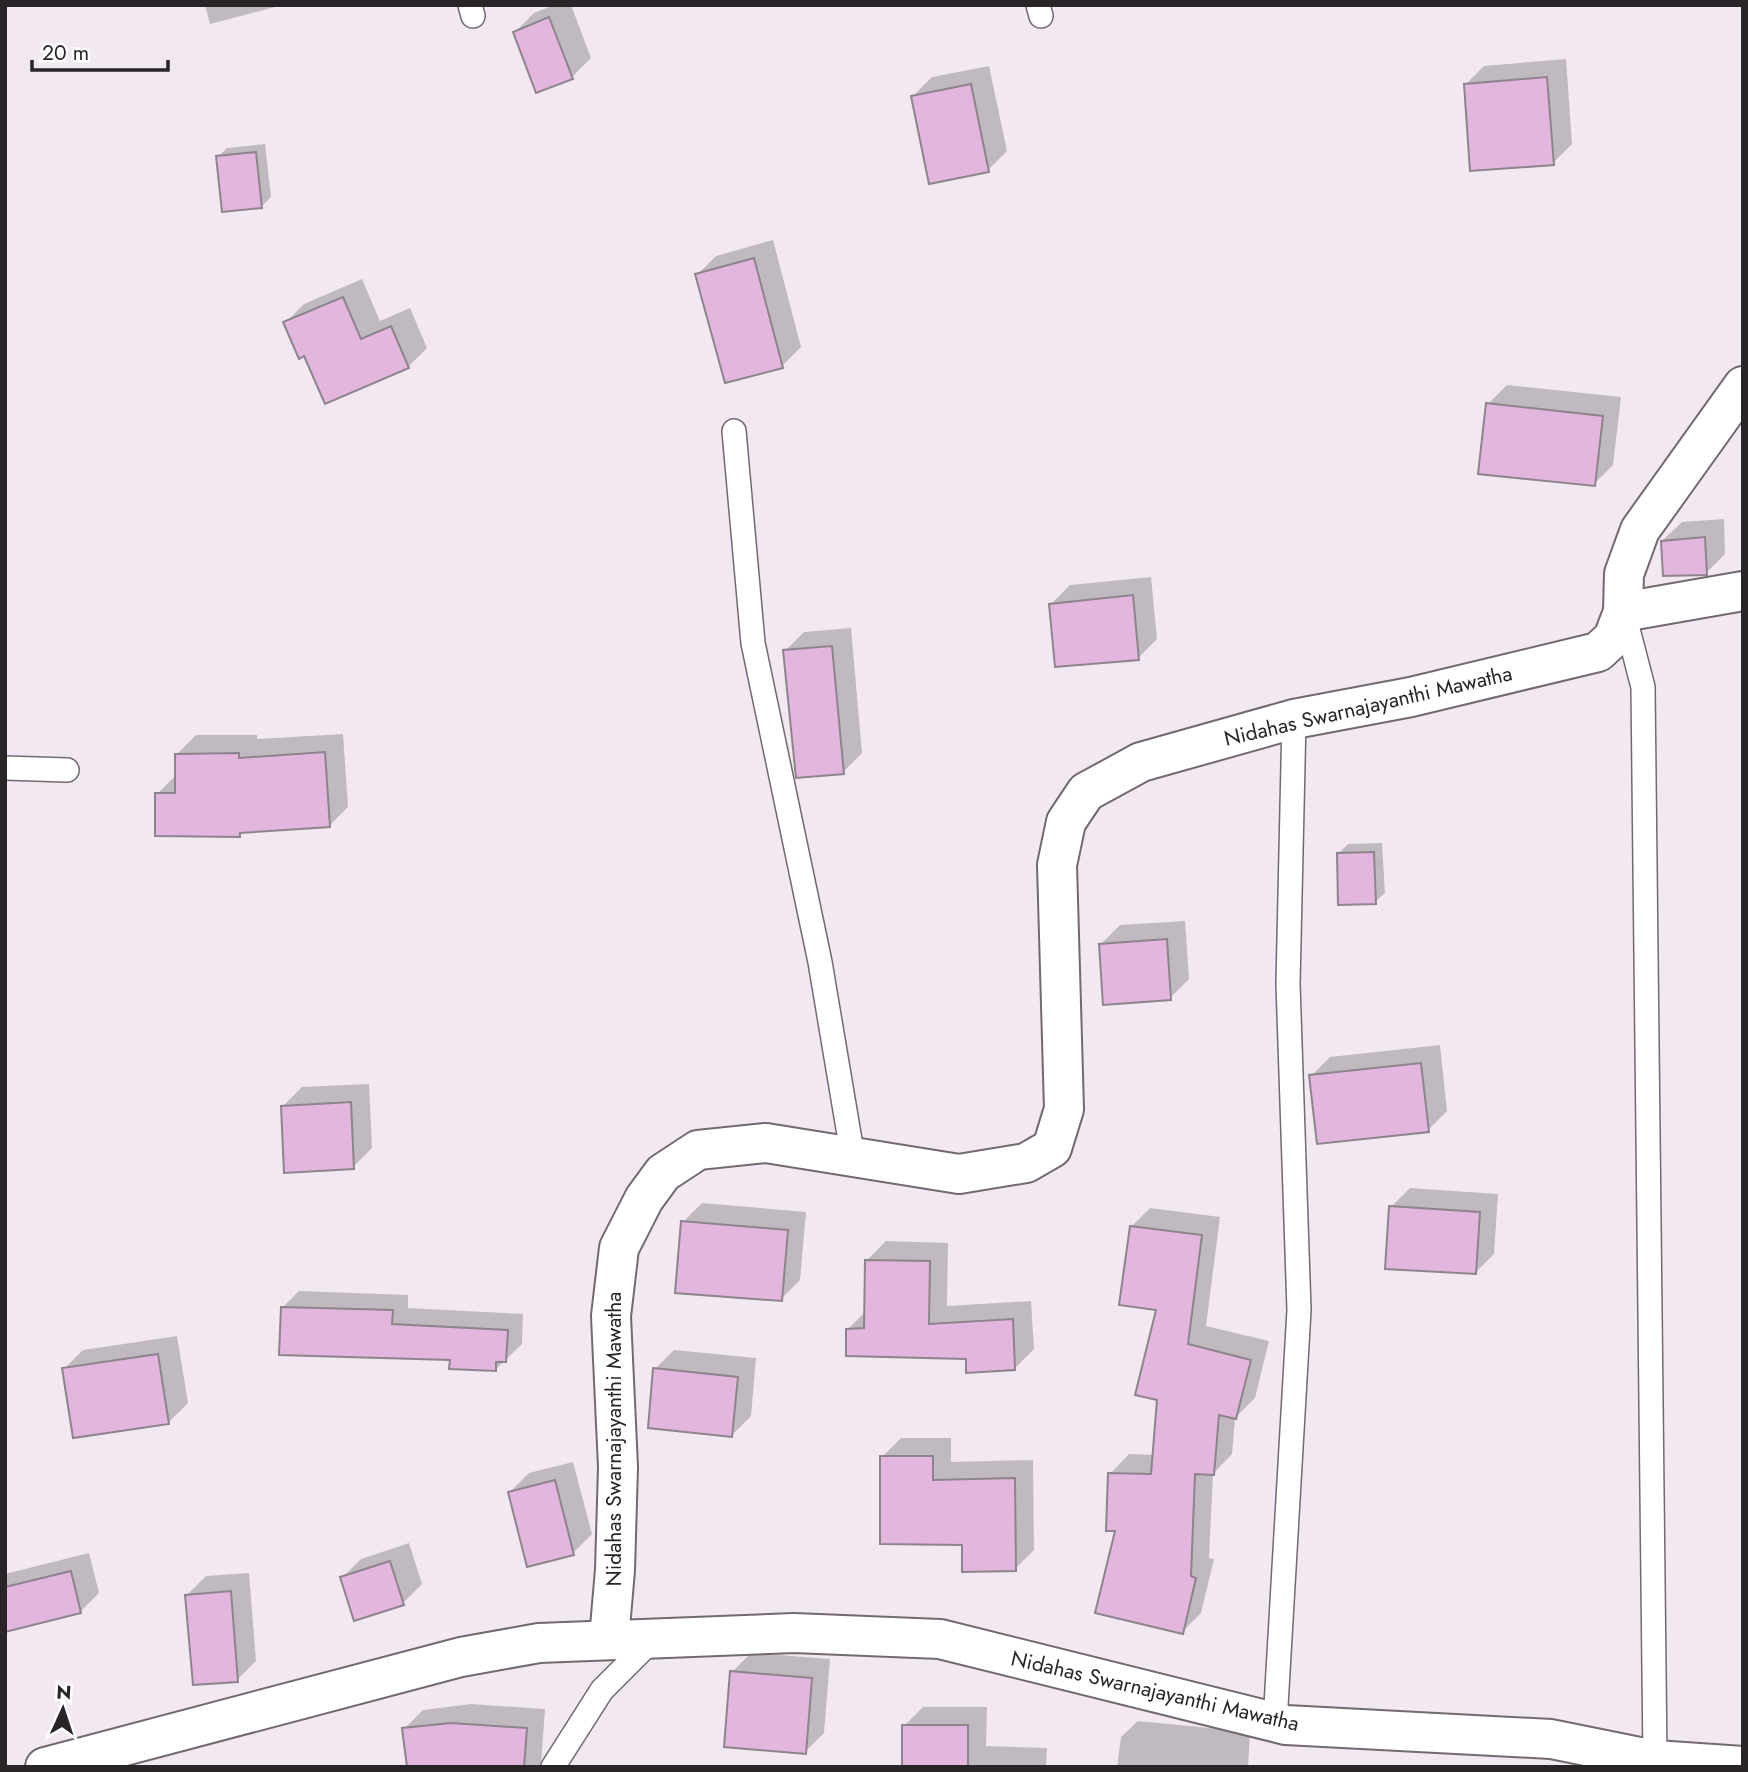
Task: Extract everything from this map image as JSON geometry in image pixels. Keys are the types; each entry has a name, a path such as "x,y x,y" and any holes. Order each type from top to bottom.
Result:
{"street":[{"name":"Nidahas Swarnajayanthi Mawatha","path":"609,1639 615,1570 618,1467 611,1317 620,1248 644,1199 663,1173 698,1150 766,1143 959,1174 1026,1164 1052,1147 1065,1109 1057,865 1066,822 1086,792 1141,762 1294,719 1411,697 1598,652 1613,638 1623,612 1624,574 1640,530 1743,386"},
{"path":"1623,612 1743,591"},
{"name":"Nidahas Swarnajayanthi Mawatha","path":"45,1767 461,1657 539,1643 794,1633 940,1639 1275,1723 1551,1739 1655,1760 1743,1766"}],"lane":[{"path":"734,431 753,643 820,962 853,1158"},
{"path":"1623,612 1643,687 1647,1300 1655,1760"},
{"path":"1275,1723 1299,1310 1289,984 1294,719"},
{"path":"5,768 67,770"},
{"path":"553,1767 602,1690 653,1639"}],"building":[{"path":"549,17 573,79 536,93 513,32"},
{"path":"1547,77 1554,165 1470,171 1464,84"},
{"path":"971,84 989,172 929,184 911,96"},
{"path":"256,152 262,208 222,212 216,156"},
{"path":"754,258 783,368 725,383 695,274"},
{"path":"343,297 361,339 391,326 409,368 325,404 304,356 299,359 283,322"},
{"path":"1486,403 1603,416 1595,486 1478,474"},
{"path":"1705,537 1707,575 1663,576 1661,541"},
{"path":"1133,595 1139,660 1055,667 1049,604"},
{"path":"832,646 844,774 796,778 783,650"},
{"path":"325,752 330,827 240,833 240,837 155,836 155,793 175,793 175,754 239,753 239,758"},
{"path":"1374,852 1376,904 1338,905 1337,853"},
{"path":"1167,939 1171,1000 1103,1005 1099,944"},
{"path":"1421,1063 1429,1132 1317,1144 1309,1075"},
{"path":"351,1102 354,1169 284,1173 281,1106"},
{"path":"1389,1206 1480,1212 1476,1274 1385,1269"},
{"path":"681,1221 788,1230 782,1301 675,1293"},
{"path":"1130,1226 1202,1235 1188,1344 1251,1360 1236,1419 1219,1415 1214,1475 1195,1474 1191,1576 1196,1578 1183,1634 1095,1613 1115,1531 1106,1531 1108,1473 1151,1474 1157,1400 1135,1395 1156,1310 1119,1305"},
{"path":"865,1260 930,1261 929,1324 1013,1319 1015,1370 966,1373 966,1359 846,1356 846,1329 864,1328"},
{"path":"281,1307 393,1310 392,1324 508,1330 506,1362 496,1362 496,1371 449,1369 450,1360 279,1355"},
{"path":"158,1354 169,1424 73,1438 62,1368"},
{"path":"653,1368 738,1377 732,1437 648,1428"},
{"path":"880,1456 933,1456 933,1480 1015,1478 1016,1571 962,1572 962,1545 880,1544"},
{"path":"555,1480 574,1555 527,1567 508,1492"},
{"path":"390,1561 404,1605 354,1621 340,1577"},
{"path":"71,1571 81,1613 5,1632 5,1587"},
{"path":"231,1591 238,1682 193,1685 185,1595"},
{"path":"730,1671 812,1678 806,1754 724,1747"},
{"path":"451,1723 527,1728 524,1767 407,1767 402,1728"},
{"path":"902,1725 968,1725 968,1767 902,1767"}]}
